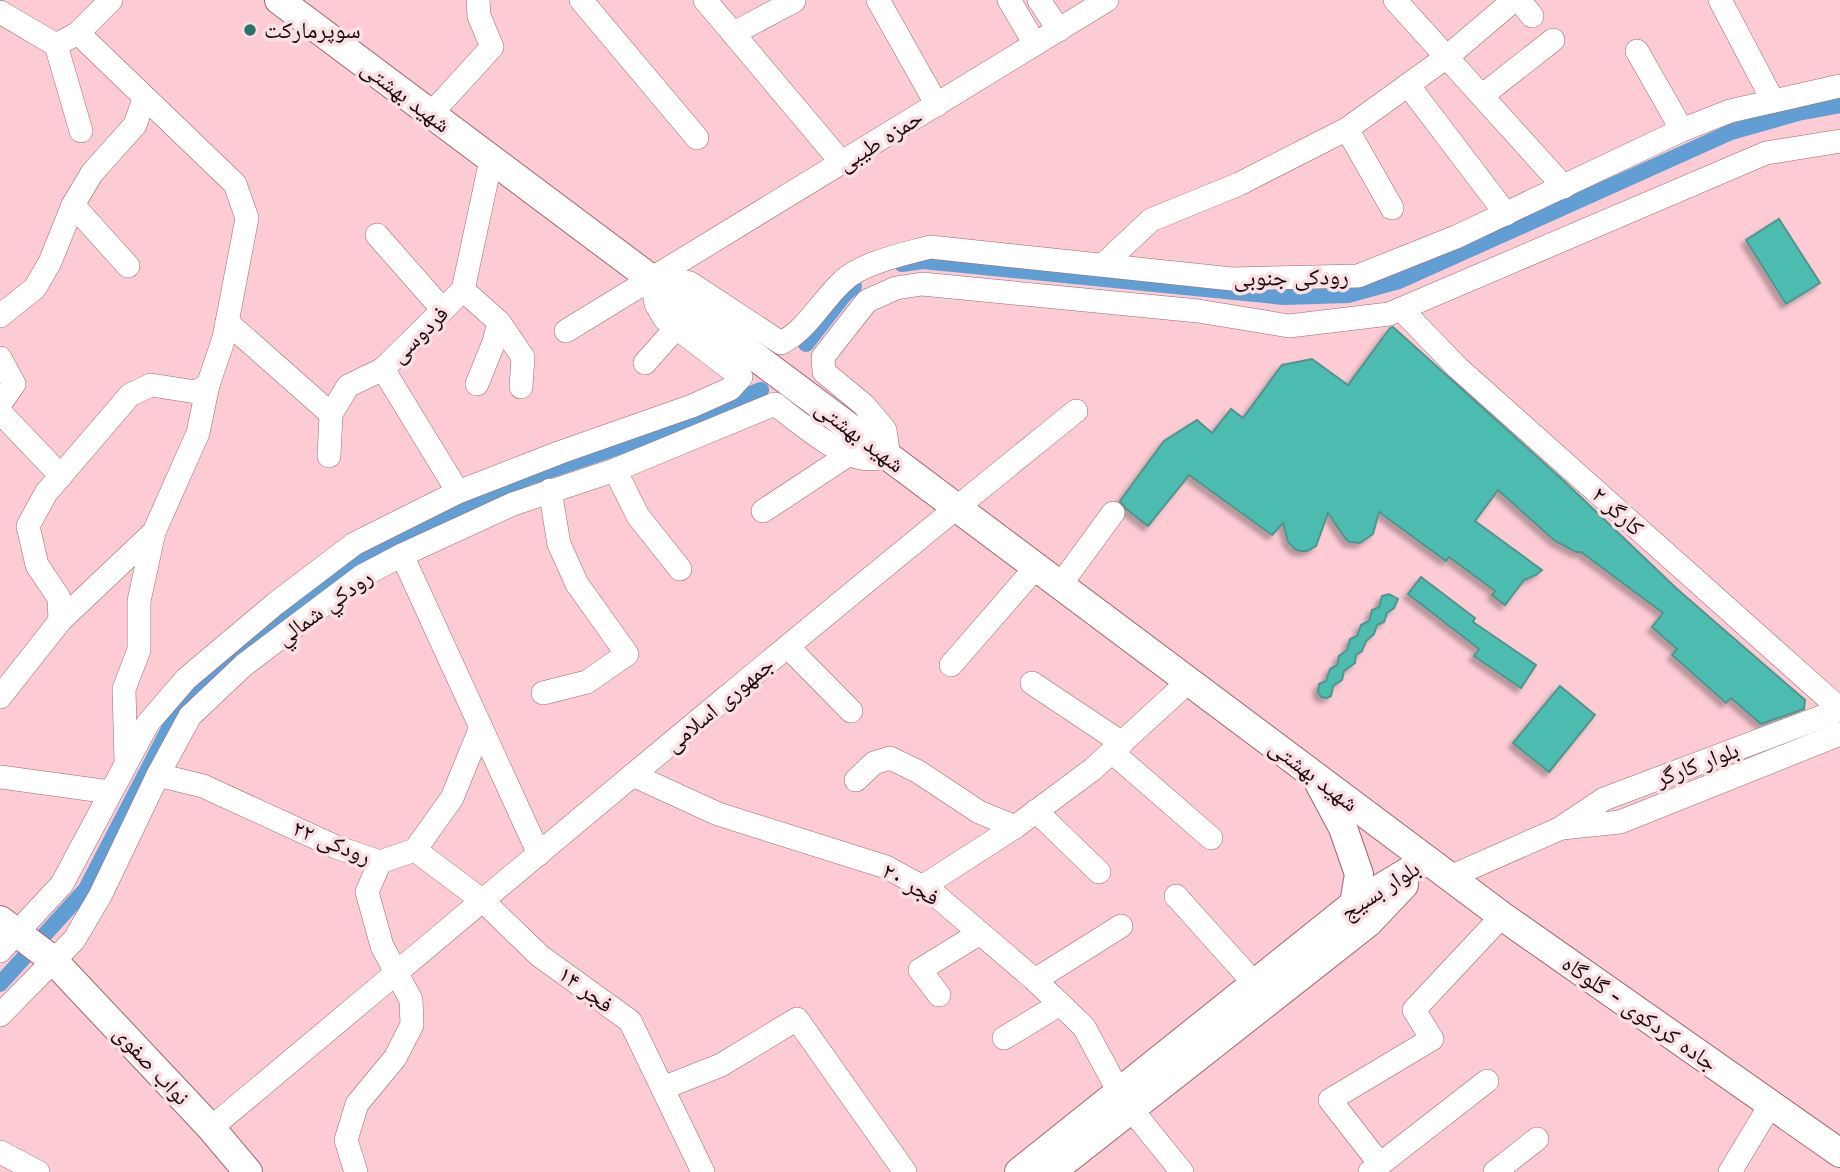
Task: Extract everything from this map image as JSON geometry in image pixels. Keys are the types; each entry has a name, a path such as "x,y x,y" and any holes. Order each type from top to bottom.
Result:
{"main road":[{"name":"شهید بهشتی","path":"279,0 660,285 856,446 890,458 1440,869"},
{"path":"1314,775 1343,828 1359,874 1354,904"},
{"name":"بلوار بسیج","path":"1051,1172 1125,1100 1255,984 1354,904 1440,869"},
{"name":"بلوار بسیج","path":"1019,1172 1125,1100 1440,869"},
{"name":"جاده کردکوی - گلوگاه","path":"1440,869 1502,916 1840,1153"},
{"name":"نواب صفوی","path":"6,935 53,960 211,1128 248,1172"}],"street":[{"path":"56,46 78,33 111,0"},
{"path":"430,115 492,47 479,16 478,0"},
{"path":"581,0 697,138"},
{"path":"705,0 842,163"},
{"path":"878,0 937,105"},
{"path":"1009,0 1035,44"},
{"path":"1039,0 1059,30"},
{"name":"حمزه طیبی","path":"566,331 660,285 842,163 1107,0"},
{"path":"1395,0 1564,187"},
{"path":"1720,0 1773,101"},
{"path":"734,33 794,1"},
{"path":"1104,264 1151,220 1239,184 1347,130 1521,5"},
{"path":"0,12 56,46 81,131"},
{"path":"78,33 235,184 247,218 227,322 208,385 198,433 154,532 139,601 139,649 124,689 126,763"},
{"path":"1483,95 1553,40"},
{"path":"1637,51 1682,130"},
{"path":"1408,85 1506,214"},
{"name":"رودکی جنوبی","path":"660,285 676,280 690,283 781,343 793,337 844,279 884,260 930,247 1232,279 1357,276 1456,237 1682,130 1730,111 1840,86"},
{"path":"0,316 35,288 92,173 135,125 144,99"},
{"path":"1347,130 1392,208"},
{"name":"رودکی جنوبی","path":"890,458 885,430 864,405 824,372 823,357 867,301 895,288 922,284 1198,312 1289,326 1389,314 1766,153 1840,141"},
{"name":"فردوسی","path":"458,492 383,369 463,290 491,160"},
{"path":"74,205 128,265"},
{"path":"377,236 443,310"},
{"path":"645,363 676,328 659,312 656,304 660,285"},
{"path":"463,290 499,322 523,357 521,387"},
{"name":"کارگر ۲","path":"1401,309 1458,368 1840,709"},
{"path":"227,322 331,414"},
{"path":"477,384 499,322"},
{"name":"رودکي شمالي","path":"6,935 62,884 148,723 186,679 275,604 354,544 458,492 692,406 730,389 741,377 676,328"},
{"path":"0,358 14,384 0,404"},
{"path":"329,456 331,414 348,386 383,369"},
{"path":"60,621 59,598 37,565 28,526 47,493 130,395 151,385 195,391 208,385"},
{"name":"رودکي شمالي","path":"0,1015 75,940 100,896 158,775 190,716 244,665 362,576 513,504 615,470 775,404 818,436 856,446"},
{"name":"جمهوری اسلامی","path":"211,1128 633,775 1076,411"},
{"path":"0,412 61,476"},
{"path":"763,511 856,446"},
{"path":"615,470 638,516 680,569"},
{"path":"543,693 587,682 627,654 577,584 559,544 550,490"},
{"path":"1061,584 1113,513"},
{"path":"0,697 60,621 154,532"},
{"path":"402,555 539,854"},
{"path":"951,665 1037,566"},
{"path":"788,647 851,710"},
{"path":"922,887 1014,827 1093,769 1189,681"},
{"path":"1032,683 1117,747 1211,838"},
{"name":"بلوار کارگر","path":"1559,829 1604,799 1840,709"},
{"path":"415,850 452,798 481,727"},
{"name":"بلوار کارگر","path":"1440,869 1559,829 1620,822 1840,734"},
{"path":"856,780 874,763 890,758 917,771 979,811 1014,827"},
{"name":"رودکی ۲۲","path":"158,775 203,786 336,847 380,862 415,850"},
{"name":"فجر ۲۰","path":"633,775 718,814 886,867 932,892 1084,1027 1125,1100 1182,1172"},
{"path":"0,776 110,792"},
{"path":"1036,811 1099,872"},
{"name":"فجر ۱۴","path":"415,850 482,901 540,956 630,1021 703,1172"},
{"path":"356,1172 346,1140 357,1104 395,1058 412,1025 411,1000 382,946 367,892 380,862"},
{"path":"1177,896 1255,984"},
{"path":"1487,1081 1375,1168 1330,1100 1432,1039 1414,1010 1502,916"},
{"path":"1035,981 1121,926"},
{"path":"939,995 920,971 980,933"},
{"path":"1004,1038 1060,1004"},
{"path":"663,1088 721,1065 797,1019 905,1172"},
{"path":"1730,1172 1771,1104"},
{"path":"1495,1172 1537,1139"},
{"path":"0,1152 38,1172"}],"building":[{"path":"1779,219 1820,283 1786,304 1746,240"},
{"path":"1393,327 1564,481 1677,589 1805,700 1804,709 1761,724 1731,698 1726,703 1672,655 1677,649 1652,627 1663,613 1581,552 1555,541 1498,490 1475,521 1542,570 1524,580 1505,605 1492,595 1495,591 1449,557 1446,561 1379,512 1373,534 1360,543 1349,542 1328,513 1316,546 1301,551 1288,542 1283,523 1272,535 1189,475 1148,526 1120,501 1164,441 1197,420 1212,433 1231,409 1243,418 1282,365 1312,359 1348,385"},
{"path":"1421,577 1475,618 1473,622 1536,665 1521,688 1474,656 1479,649 1408,594"},
{"path":"1389,594 1398,599 1394,608 1387,613 1384,622 1377,625 1374,634 1356,655 1355,663 1344,671 1342,680 1333,686 1331,696 1321,697 1318,692 1319,684 1326,681 1330,669 1337,665 1339,656 1347,650 1350,639 1357,636 1361,625 1369,621 1372,610 1379,607 1382,596"},
{"path":"1560,686 1595,715 1549,772 1513,743"}],"waterway":[{"path":"902,264 923,261 1284,297 1348,295 1399,281 1731,132 1798,113 1840,105"},
{"path":"806,344 854,286"},
{"path":"0,984 86,889 170,727 196,694 232,656 360,556 527,478 616,448 761,390"}],"place":[{"name":"سوپرمارکت","path":"250,30"}]}
